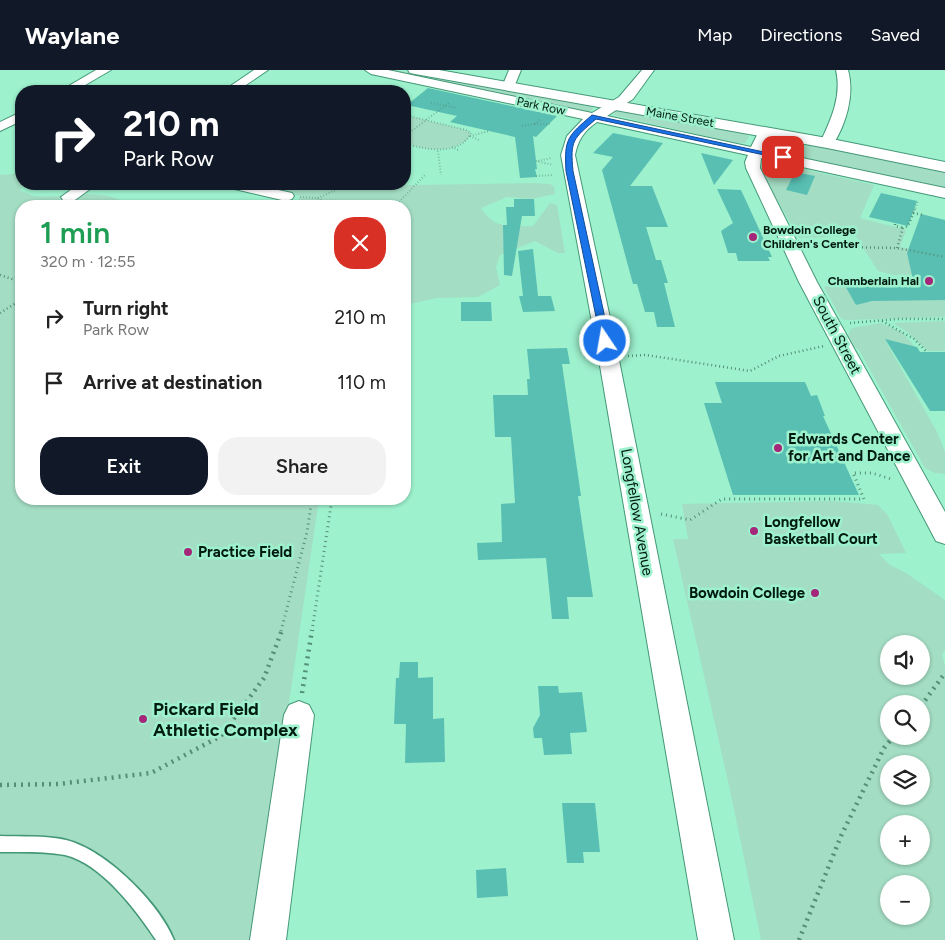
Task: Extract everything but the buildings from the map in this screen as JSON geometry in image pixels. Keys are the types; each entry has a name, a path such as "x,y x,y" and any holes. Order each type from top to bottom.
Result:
{"street":[{"path":"77,85 106,70"},
{"path":"238,85 262,70"},
{"name":"Park Row","path":"371,70 465,90 605,111 756,151 945,193"},
{"name":"Maine Street","path":"415,70 508,87 605,111 765,132 945,167"},
{"path":"508,87 515,70"},
{"name":"Longfellow Avenue","path":"648,70 623,101 605,111 577,132 571,140 568,150 570,171 609,360 716,940"},
{"path":"827,144 844,98 846,85 842,70"},
{"path":"0,128 15,119"},
{"name":"South Street","path":"765,132 752,162 753,168 832,325 945,534"},
{"path":"0,133 14,136"},
{"path":"69,197 80,190"},
{"path":"258,190 286,196"},
{"path":"268,940 299,715"}],"lane":[{"path":"0,844 44,846 72,850 92,860 122,883 152,918 166,940"}],"path":[{"path":"411,131 465,90"},
{"path":"431,103 458,108"},
{"path":"411,116 459,128 481,141"},
{"path":"522,126 535,124"},
{"path":"459,128 464,125"},
{"path":"411,145 438,151 463,142 470,136 489,131"},
{"path":"452,147 460,151"},
{"path":"419,152 423,148"},
{"path":"438,151 441,175"},
{"path":"552,158 536,161 552,165"},
{"path":"411,189 425,175"},
{"path":"536,176 553,176"},
{"path":"317,198 335,190"},
{"path":"401,200 410,190"},
{"path":"897,248 904,228 908,226 920,195"},
{"path":"286,196 322,200"},
{"path":"913,213 922,215"},
{"path":"896,224 895,226 904,228"},
{"path":"842,247 897,248 945,257"},
{"path":"0,276 15,282"},
{"path":"872,284 863,279 913,278"},
{"path":"0,313 15,304"},
{"path":"832,325 882,320 945,319"},
{"path":"882,320 914,338 927,352"},
{"path":"628,356 646,356 750,371 779,356 826,346"},
{"path":"660,514 690,520 722,499 864,499 853,473 872,473 895,480"},
{"path":"0,785 58,784 151,773 222,736 264,678 282,629 307,532 311,505"},
{"path":"299,715 331,505"},
{"path":"929,695 945,673"},
{"path":"798,940 841,836 886,745"}],"green space":[{"path":"382,70 396,70 591,105 593,109 587,113"},
{"path":"619,110 745,132 749,137 745,143 735,143 614,115 615,111"},
{"path":"411,116 466,130 471,133 463,143 456,146 430,149 411,145"},
{"path":"777,139 945,171 945,190 765,148 763,145 765,142"},
{"path":"759,159 874,185 860,218 906,230 900,247 945,256 909,258 912,275 894,275 878,271 856,236 799,238 761,172"},
{"name":"Pickard Field Athletic Complex","path":"15,174 15,190 20,190 33,196 96,194 120,200 15,200 15,505 318,505 254,940 0,940 0,175"},
{"path":"550,184 554,187 555,194 531,199 507,197 481,208 486,215 498,223 510,226 533,226 550,203 557,205 565,253 558,253 535,241 500,255 496,267 500,285 478,297 437,298 411,304 411,200 299,200 300,196 268,190 411,190 411,185"},
{"path":"844,284 856,305 877,299 945,300 945,317 845,320 841,318 824,287"},
{"path":"945,321 945,351 928,351 907,332 893,323"},
{"path":"881,323 902,332 914,346 885,340 937,432 945,452 945,474 935,473 925,468 859,350 853,346 849,338 852,328"},
{"path":"831,501 878,505 887,514 906,553 879,554 890,565 906,573 945,600 945,649 942,655 945,665 945,940 761,940 730,790 673,539 688,539 682,504"}],"place":[{"name":"Bowdoin College Children's Center","path":"753,237"},
{"name":"Chamberlain Hal","path":"929,281"},
{"name":"Edwards Center for Art and Dance","path":"778,448"},
{"name":"Longfellow Basketball Court","path":"754,531"},
{"name":"Practice Field","path":"188,552"},
{"name":"Bowdoin College","path":"815,593"},
{"name":"Pickard Field Athletic Complex","path":"143,719"}],"route":[{"path":"605,341 570,171 568,150 573,136 594,117 783,157"}]}
